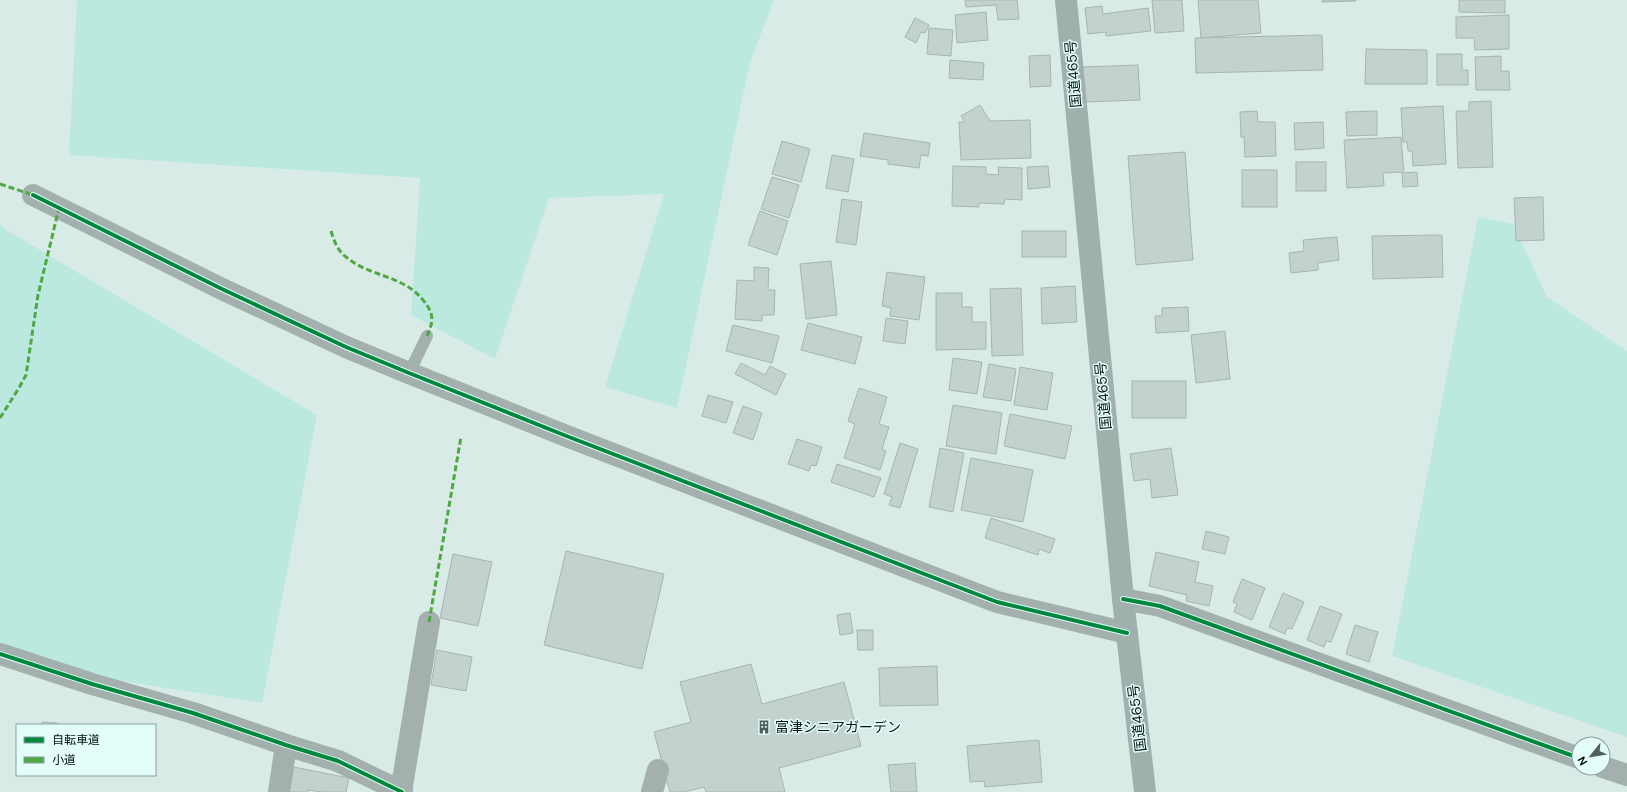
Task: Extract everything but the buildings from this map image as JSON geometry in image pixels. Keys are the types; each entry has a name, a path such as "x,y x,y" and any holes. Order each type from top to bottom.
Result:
{"highway":[{"name":"国道465号","path":"1066,0 1123,599 1146,792"}],"street":[{"path":"33,195 222,289 346,347 409,373 569,437 997,602 1127,633"},
{"path":"1123,599 1160,606 1571,755"},
{"path":"0,654 92,684 193,712 286,745 338,761 401,792 429,622"},
{"path":"278,792 286,745"},
{"path":"652,792 658,770"},
{"path":"1611,770 1627,775"}],"lane":[{"path":"409,373 427,336"}],"green space":[{"path":"77,0 774,0 750,62 677,408 605,387 664,194 549,198 495,359 411,315 420,178 69,155"},
{"path":"1478,217 1513,224 1547,297 1627,351 1627,737 1392,656"},
{"path":"0,223 3,228 317,415 262,703 0,662"}],"marked path":[{"path":"0,184 33,195"},
{"path":"0,418 26,375 38,295 59,208"},
{"path":"331,231 333,238 341,252 355,264 406,286 423,300 432,317 431,326 427,336"},
{"path":"429,622 461,437"}],"cycle path":[{"path":"33,195 222,289 346,347 409,373 569,437 997,602 1127,633"},
{"path":"1123,599 1160,606 1571,755"},
{"path":"0,654 92,684 193,713 338,761 402,792"}],"place":[{"name":"富津シニアガーデン","path":"764,727"}]}
